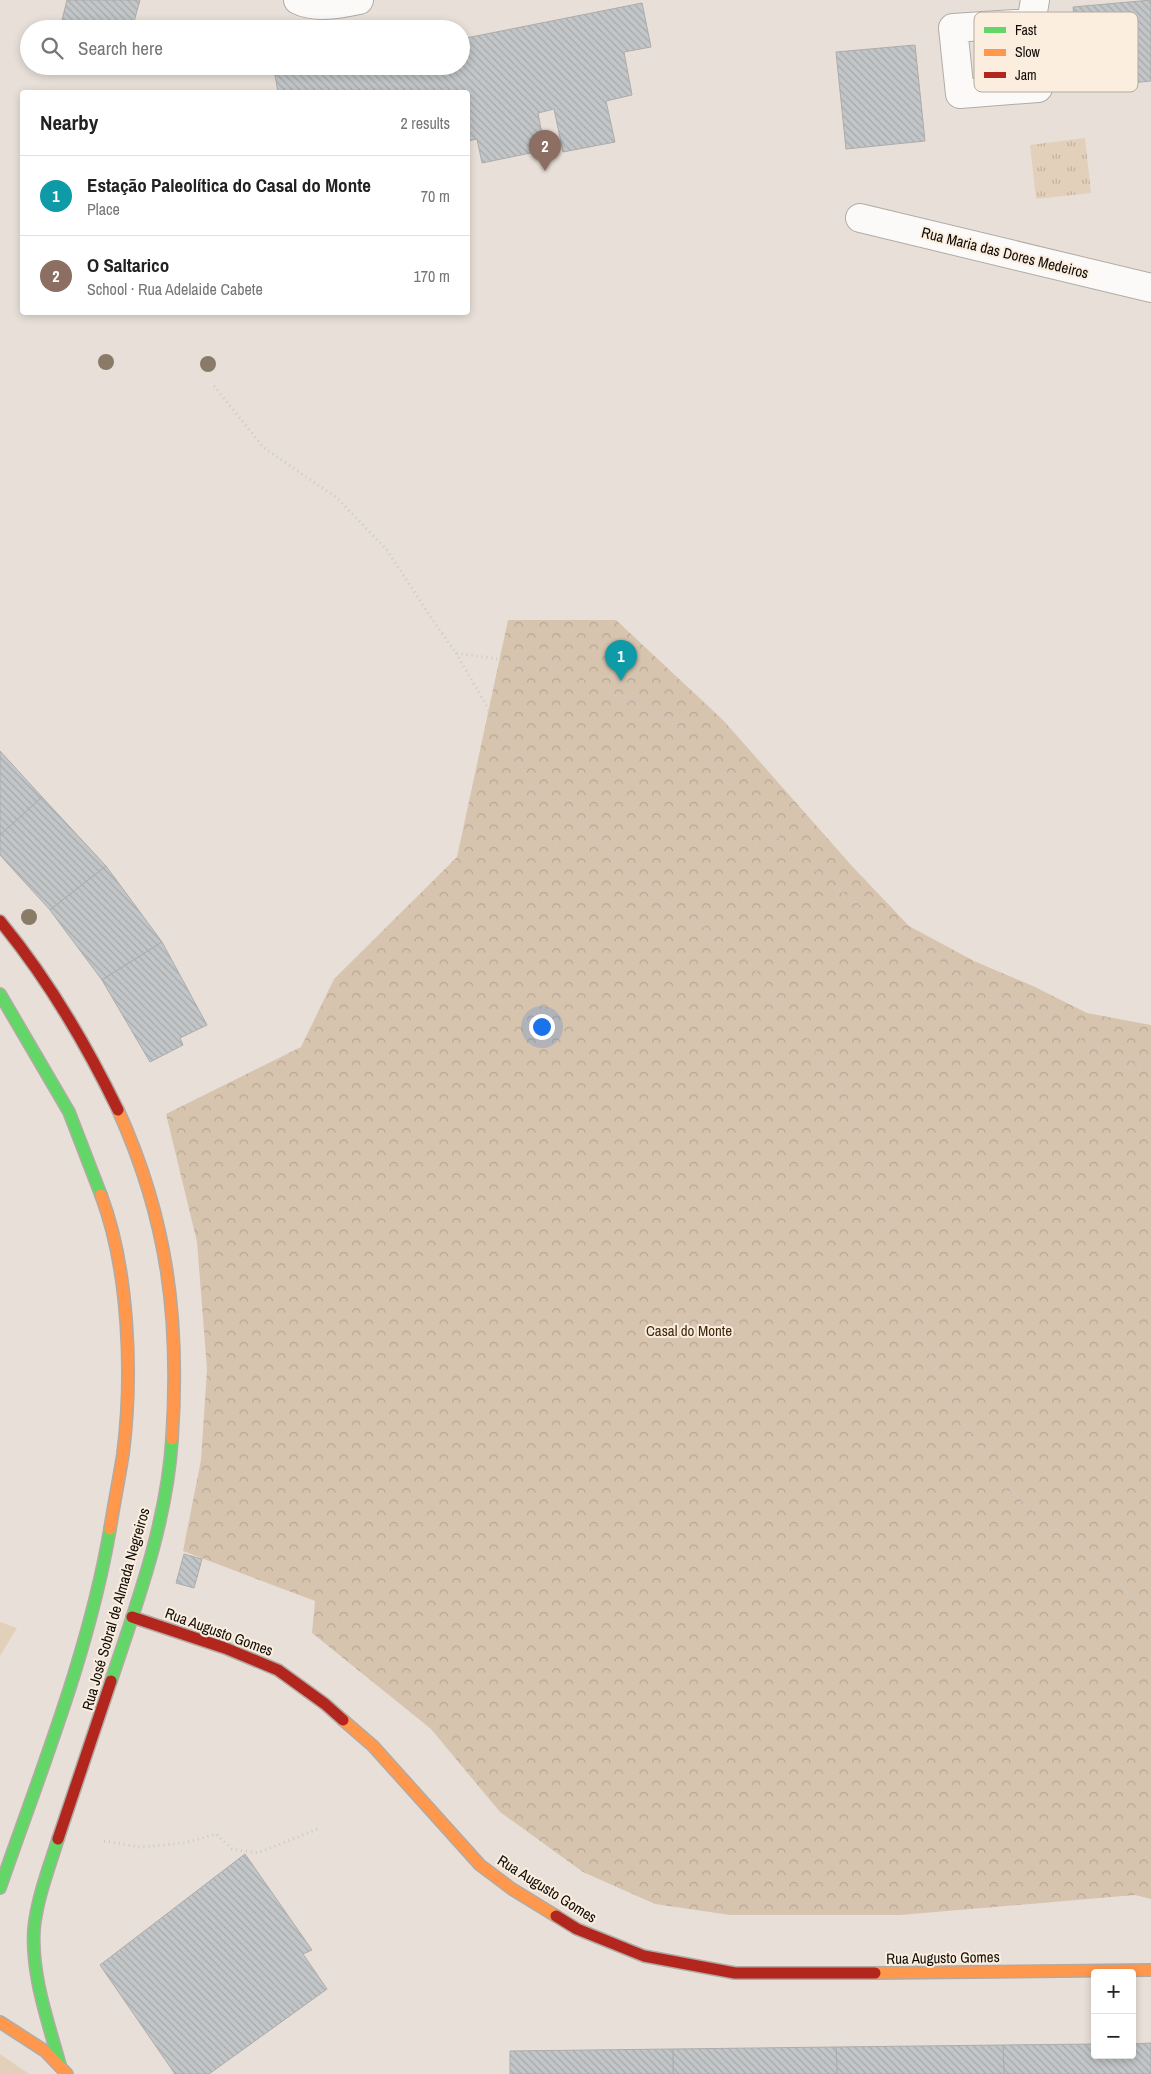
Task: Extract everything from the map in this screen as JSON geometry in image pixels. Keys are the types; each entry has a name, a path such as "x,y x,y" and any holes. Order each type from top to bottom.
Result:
{"street":[{"path":"298,0 332,6 359,0"},
{"name":"Rua Maria das Dores Medeiros","path":"860,218 1151,288"},
{"name":"Rua José Sobral de Almada Negreiros","path":"0,921 44,980 91,1056 117,1106 143,1170 157,1218 170,1295 174,1358 174,1416 167,1480 152,1549 91,1747 38,1902 34,1939 36,1972 46,2015 64,2069"},
{"name":"Rua José Sobral de Almada Negreiros","path":"0,994 69,1112 111,1222 122,1285 127,1344 127,1391 123,1453 104,1565 87,1631 0,1888"},
{"name":"Rua Augusto Gomes","path":"132,1617 225,1648 278,1670 325,1704 373,1746 480,1865 512,1889 576,1929 644,1956 735,1973 825,1974 1151,1970"},
{"path":"0,2022 30,2038 64,2069"}],"path":[{"path":"214,386 264,448 337,498 387,550 456,653 531,783 582,821 662,898 738,949 835,1076 857,1124 904,1281 948,1402 1008,1490 1105,1568 1151,1615"},
{"path":"456,653 552,667 670,720 717,768 780,840 844,894 975,987 1104,1050 1151,1070"},
{"path":"104,1841 139,1847 184,1843 216,1834 232,1849 258,1853 320,1828"}],"green space":[{"path":"1085,138 1091,193 1036,199 1030,145"},
{"name":"Casal do Monte","path":"508,620 616,620 723,720 852,866 909,926 974,961 1033,986 1087,1013 1151,1025 1151,1899 1135,1895 900,1915 730,1915 655,1904 583,1872 500,1812 431,1729 312,1633 315,1601 183,1551 201,1460 207,1369 197,1242 166,1114 301,1047 334,979 457,857"},
{"path":"0,1622 17,1628 0,1656"},
{"path":"0,2054 29,2074 0,2074"}],"building":[{"path":"67,0 140,0 134,20 62,20"},
{"path":"1151,0 1151,81 1138,82 1138,12 1073,12 1073,7"},
{"path":"642,3 651,47 624,52 632,95 606,101 615,142 563,152 554,109 538,113 545,150 482,163 477,139 470,141 470,90 278,90 275,75 470,75 470,37"},
{"path":"915,45 925,141 846,149 836,52"},
{"path":"0,751 42,797 0,835"},
{"path":"42,797 106,866 50,910 0,855 0,835"},
{"path":"106,866 162,942 102,980 50,910"},
{"path":"162,942 207,1025 180,1038 183,1045 150,1062 102,980"},
{"path":"184,1554 202,1559 194,1588 176,1583"},
{"path":"245,1854 312,1950 303,1954 327,1989 209,2074 175,2074 100,1965"},
{"path":"1151,2043 1151,2074 1004,2074 1003,2045 1091,2044 1091,2059 1136,2059 1136,2044"},
{"path":"1003,2045 1004,2074 837,2074 836,2047"},
{"path":"836,2047 837,2074 673,2074 673,2049"},
{"path":"673,2049 673,2074 510,2074 510,2051"}],"traffic: fast":[{"path":"0,994 69,1112 101,1195"},
{"path":"111,1681 140,1592 157,1531 164,1501 172,1439"},
{"path":"0,1888 77,1666 101,1575 110,1529"},
{"path":"58,1839 38,1906 34,1929 34,1946 41,1998 60,2065"}],"traffic: slow":[{"path":"118,1110 149,1191 167,1271 174,1353 172,1439"},
{"path":"101,1195 118,1256 123,1289 128,1357 128,1391 123,1454 110,1529"},
{"path":"343,1720 373,1746 480,1865 512,1889 556,1916"},
{"path":"875,1973 1151,1970"},
{"path":"0,2022 45,2051 67,2074"}],"traffic: jam":[{"path":"0,921 34,965 65,1012 118,1110"},
{"path":"132,1617 225,1648 278,1670 325,1704 343,1720"},
{"path":"58,1839 111,1681"},
{"path":"556,1916 577,1929 644,1956 735,1973 875,1973"}],"place":[{"name":"O Saltarico","path":"545,171"},
{"name":"Estação Paleolítica do Casal do Monte","path":"621,681"}]}
